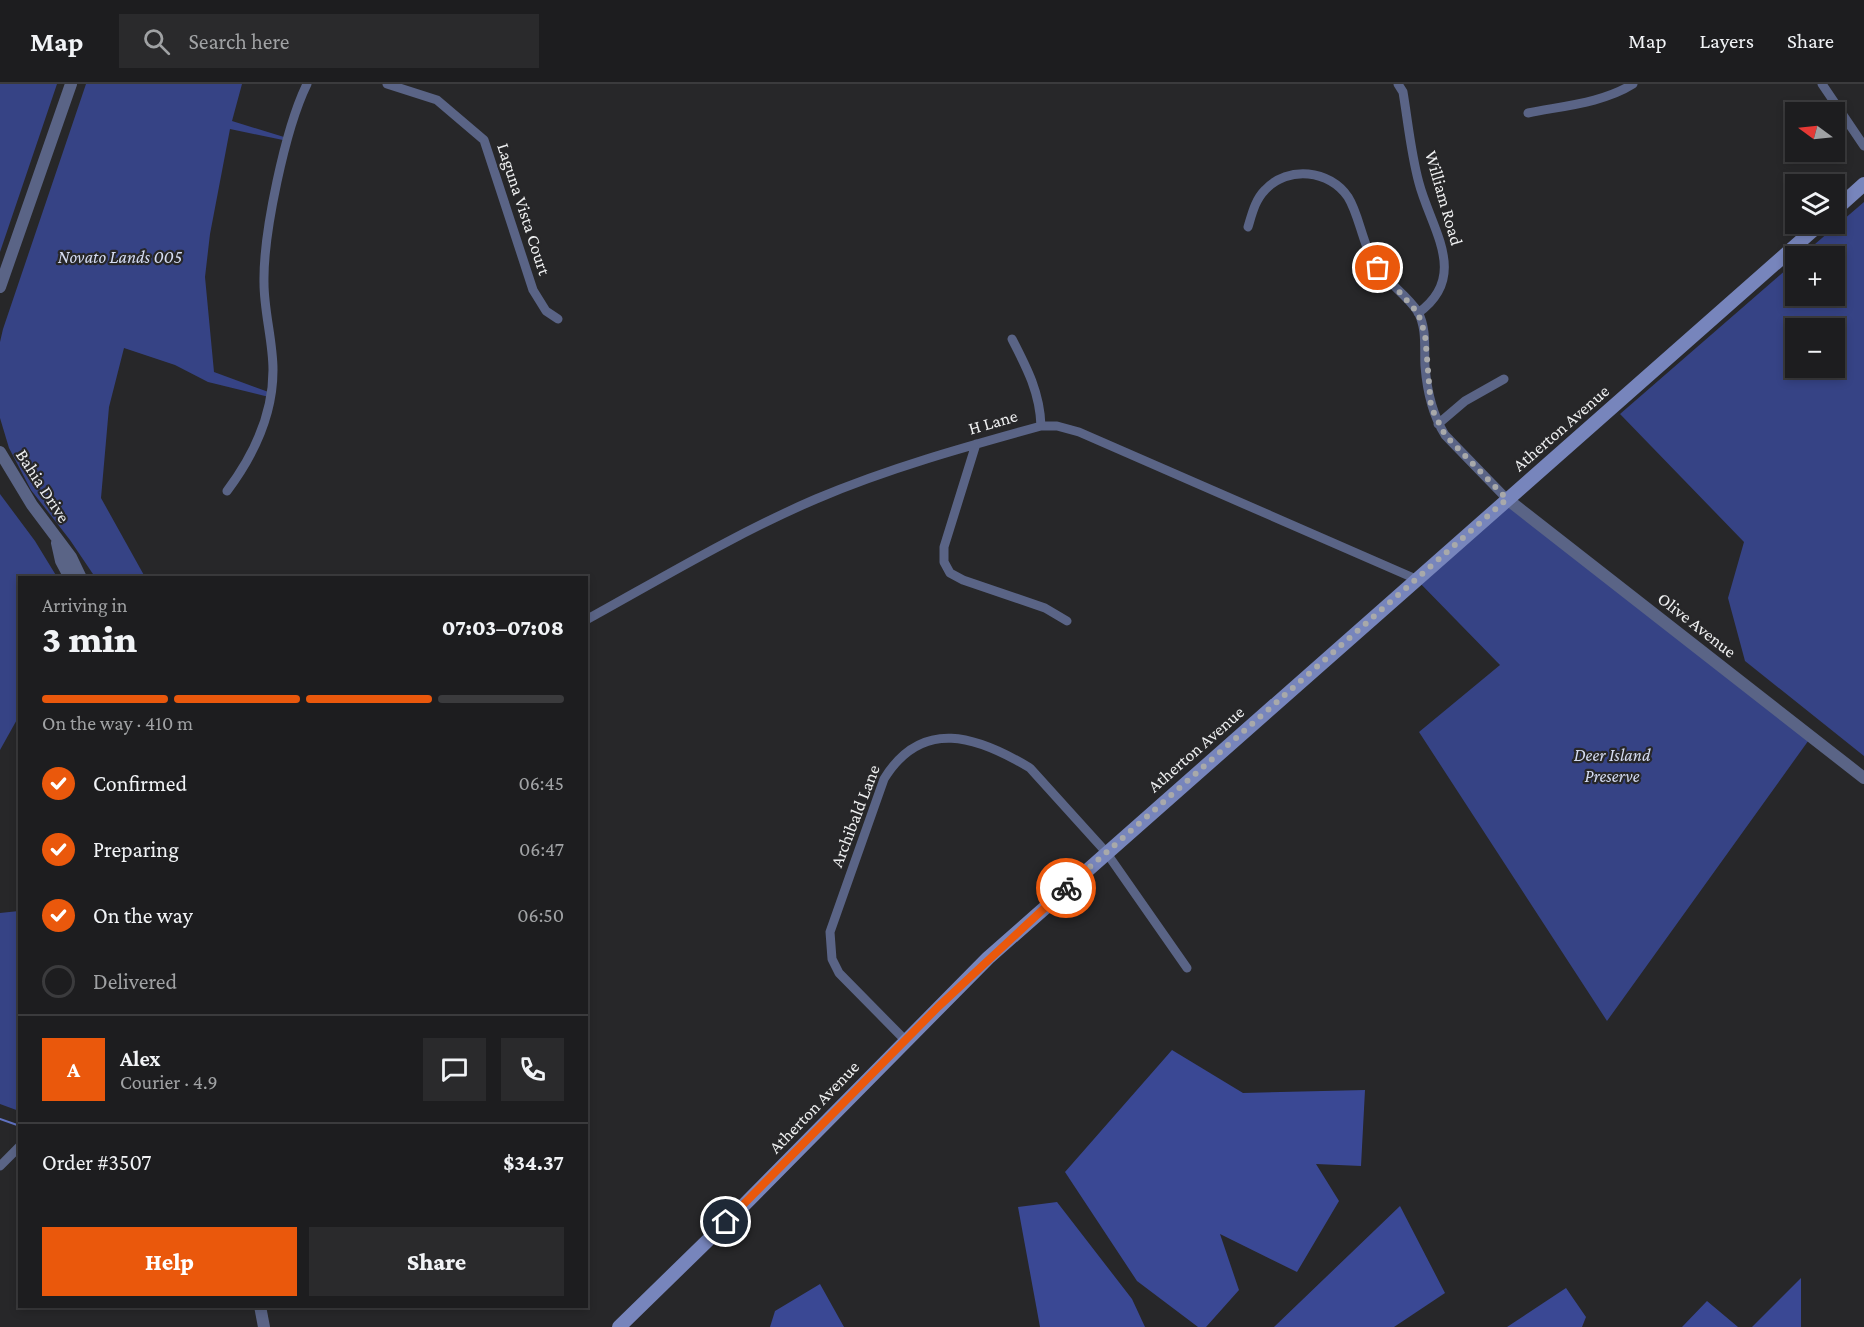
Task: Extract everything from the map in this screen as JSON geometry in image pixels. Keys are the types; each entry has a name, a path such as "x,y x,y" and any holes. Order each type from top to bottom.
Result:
{"main road":[{"path":"1845,200 1864,184"},
{"name":"Atherton Avenue","path":"619,1327 988,958 1809,234"}],"street":[{"path":"0,287 71,84"},
{"path":"227,490 240,473 260,437 270,403 273,369 264,284 267,236 288,143 307,84"},
{"name":"Laguna Vista Court","path":"387,84 437,100 484,140 533,290 546,311 558,319"},
{"name":"William Road","path":"1398,84 1402,92 1418,182 1443,245 1442,284 1436,297 1418,313"},
{"path":"1528,112 1599,98 1620,92 1634,84"},
{"path":"1822,84 1864,146"},
{"path":"1248,227 1255,204 1265,189 1278,180 1293,174 1324,177 1340,186 1350,200 1361,235 1373,260 1393,287 1418,313 1425,334 1431,407 1438,424 1445,435 1507,499"},
{"path":"1012,339 1032,377 1041,406 1041,426"},
{"path":"1438,424 1465,401 1504,379"},
{"name":"H Lane","path":"588,619 708,551 817,499 904,465 1041,426 1057,426 1079,432 1416,579"},
{"path":"976,444 944,547 944,562 950,573 963,580 1044,608 1067,621"},
{"name":"Bahia Drive","path":"0,452 56,539 71,556 80,576"},
{"name":"Olive Avenue","path":"1507,499 1864,778"},
{"name":"Bahia Drive","path":"56,539 61,561 69,576"},
{"name":"Archibald Lane","path":"905,1040 839,973 829,945 830,932 839,902 884,779 894,762 906,751 928,739 953,738 971,741 1014,758 1030,768 1048,785 1106,852 1187,968"},
{"path":"0,1166 18,1148"},
{"path":"260,1308 264,1327"}],"green space":[{"path":"0,84 57,84 0,252"},
{"name":"Novato Lands 005","path":"86,84 242,84 232,121 284,137 283,140 230,129 210,234 205,277 214,372 274,394 273,398 208,382 175,365 124,348 109,407 101,498 144,576 94,576 31,490 9,448 0,418 0,342"},
{"path":"1864,202 1864,756 1745,661 1728,598 1744,542 1620,414 1785,271 1785,306 1845,306 1845,246 1813,246 1827,234 1845,234 1845,218"},
{"path":"0,494 35,541 56,576 18,576 18,718 0,750"},
{"name":"Deer Island Preserve","path":"1507,499 1811,737 1607,1021 1419,732 1500,665 1416,579"},
{"path":"18,911 18,1111 0,1104 0,913"}],"shaded area":[{"path":"1172,1050 1243,1093 1365,1090 1361,1166 1316,1164 1339,1201 1297,1272 1220,1234 1239,1290 1206,1327 1198,1327 1137,1281 1065,1172"},
{"path":"1057,1202 1132,1299 1145,1327 1040,1327 1018,1207"},
{"path":"1400,1206 1445,1293 1394,1327 1274,1327"},
{"path":"1801,1278 1801,1327 1752,1327"},
{"path":"820,1284 844,1327 770,1327 775,1311"},
{"path":"1566,1288 1586,1317 1582,1327 1507,1327"},
{"path":"1707,1301 1738,1327 1682,1327"}],"waterway":[{"path":"0,1119 18,1125"}],"way so far":[{"path":"1066,888 1507,499 1445,435 1438,424 1431,407 1425,365 1425,334 1418,313 1378,268"}],"route":[{"path":"726,1222 938,1007 988,958 1066,888"}]}
